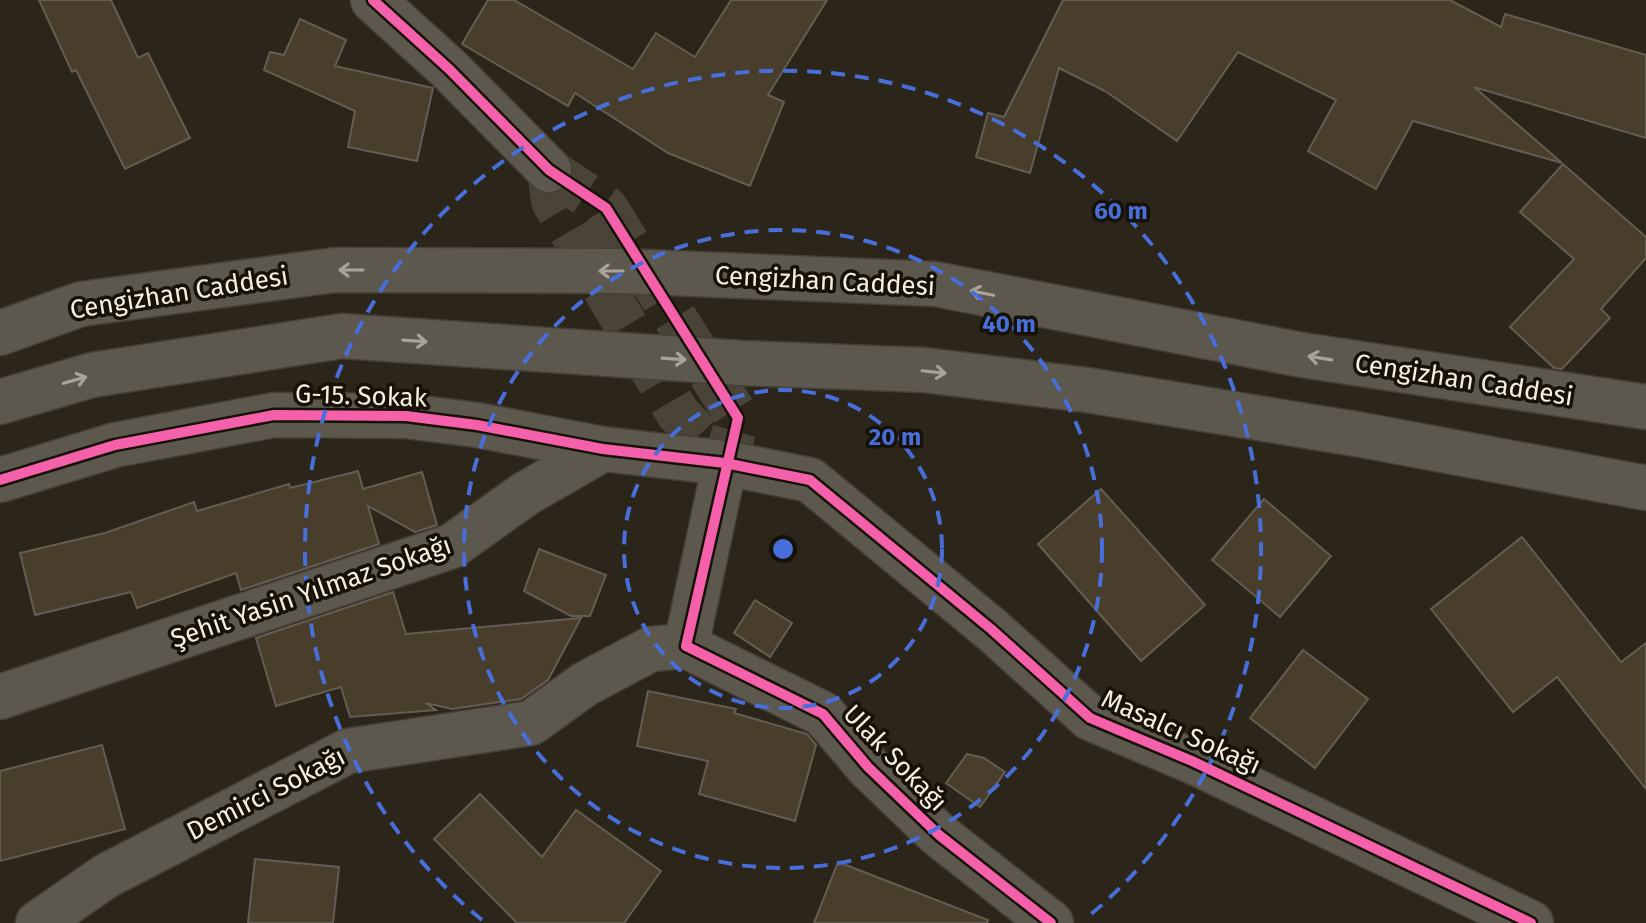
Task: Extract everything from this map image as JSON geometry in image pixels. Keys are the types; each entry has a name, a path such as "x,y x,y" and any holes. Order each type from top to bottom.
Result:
{"street":[{"path":"373,0 449,69 549,170"},
{"name":"Cengizhan Caddesi","path":"0,333 81,304 335,270 623,271 935,284 1302,355 1646,407"},
{"path":"0,402 92,375 342,336 741,363 924,370 1087,390 1347,433 1645,491"},
{"name":"G-15. Sokak","path":"0,480 115,445 274,415 406,416 477,425 603,449 725,463"},
{"name":"Şehit Yasin Yılmaz Sokağı","path":"0,697 452,546 525,494 603,449"},
{"path":"686,646 725,463"},
{"name":"Masalcı Sokağı","path":"725,463 810,480 991,629 1090,718 1192,761 1531,923"},
{"name":"Demirci Sokağı","path":"38,923 106,876 348,751 531,723 585,684 651,649 686,646"},
{"name":"Ulak Sokağı","path":"686,646 823,714 868,767 939,835 1051,923"}],"building":[{"path":"39,0 111,0 138,58 148,53 190,138 125,169 76,70 72,72"},
{"path":"488,0 514,0 633,69 656,33 695,57 731,0 827,0 768,95 784,102 750,186 668,153 575,93 568,106 462,44"},
{"path":"1063,0 1450,0 1501,27 1505,14 1646,55 1646,138 1474,87 1562,163 1413,121 1376,189 1308,151 1336,100 1238,52 1177,141 1105,91 1059,68 1030,173 976,157 988,113 1004,117"},
{"path":"300,19 346,40 335,66 433,88 417,161 348,147 355,111 264,70 270,52 284,55"},
{"path":"1563,164 1646,237 1646,258 1601,309 1610,318 1562,369 1554,368 1510,327 1574,259 1520,212"},
{"path":"358,471 363,489 422,472 437,525 415,532 368,506 379,544 241,590 236,573 137,608 131,592 35,615 20,553 105,533 194,502 197,511 289,484 290,488"},
{"path":"1101,489 1205,605 1141,661 1038,544"},
{"path":"1264,499 1331,556 1280,617 1212,560"},
{"path":"1522,537 1621,662 1646,643 1646,789 1557,677 1513,712 1431,609"},
{"path":"539,549 606,575 590,616 571,616 524,591"},
{"path":"393,592 406,634 581,618 548,680 521,699 452,709 426,703 436,710 350,717 341,687 276,706 256,638"},
{"path":"755,600 792,623 770,657 734,633"},
{"path":"1303,650 1368,699 1315,768 1250,718"},
{"path":"648,691 736,709 734,713 807,734 816,745 795,821 699,794 708,761 637,746"},
{"path":"102,745 125,829 0,861 0,771"},
{"path":"967,754 984,758 1005,772 980,807 946,783"},
{"path":"480,794 542,857 576,810 661,871 624,923 517,923 434,839"},
{"path":"255,859 339,867 333,923 248,923"},
{"path":"838,862 988,920 987,923 814,923"}],"tunnel":[{"path":"549,170 606,208 738,418 725,463"},
{"path":"549,170 553,201 677,412 725,463"}],"cycle path":[{"path":"373,0 449,69 549,170 606,208 738,418 686,646 823,714 868,767 939,835 1051,923"},
{"path":"0,480 115,445 274,415 406,416 477,425 603,449 725,463 810,480 991,629 1090,718 1192,761 1531,923"}]}
